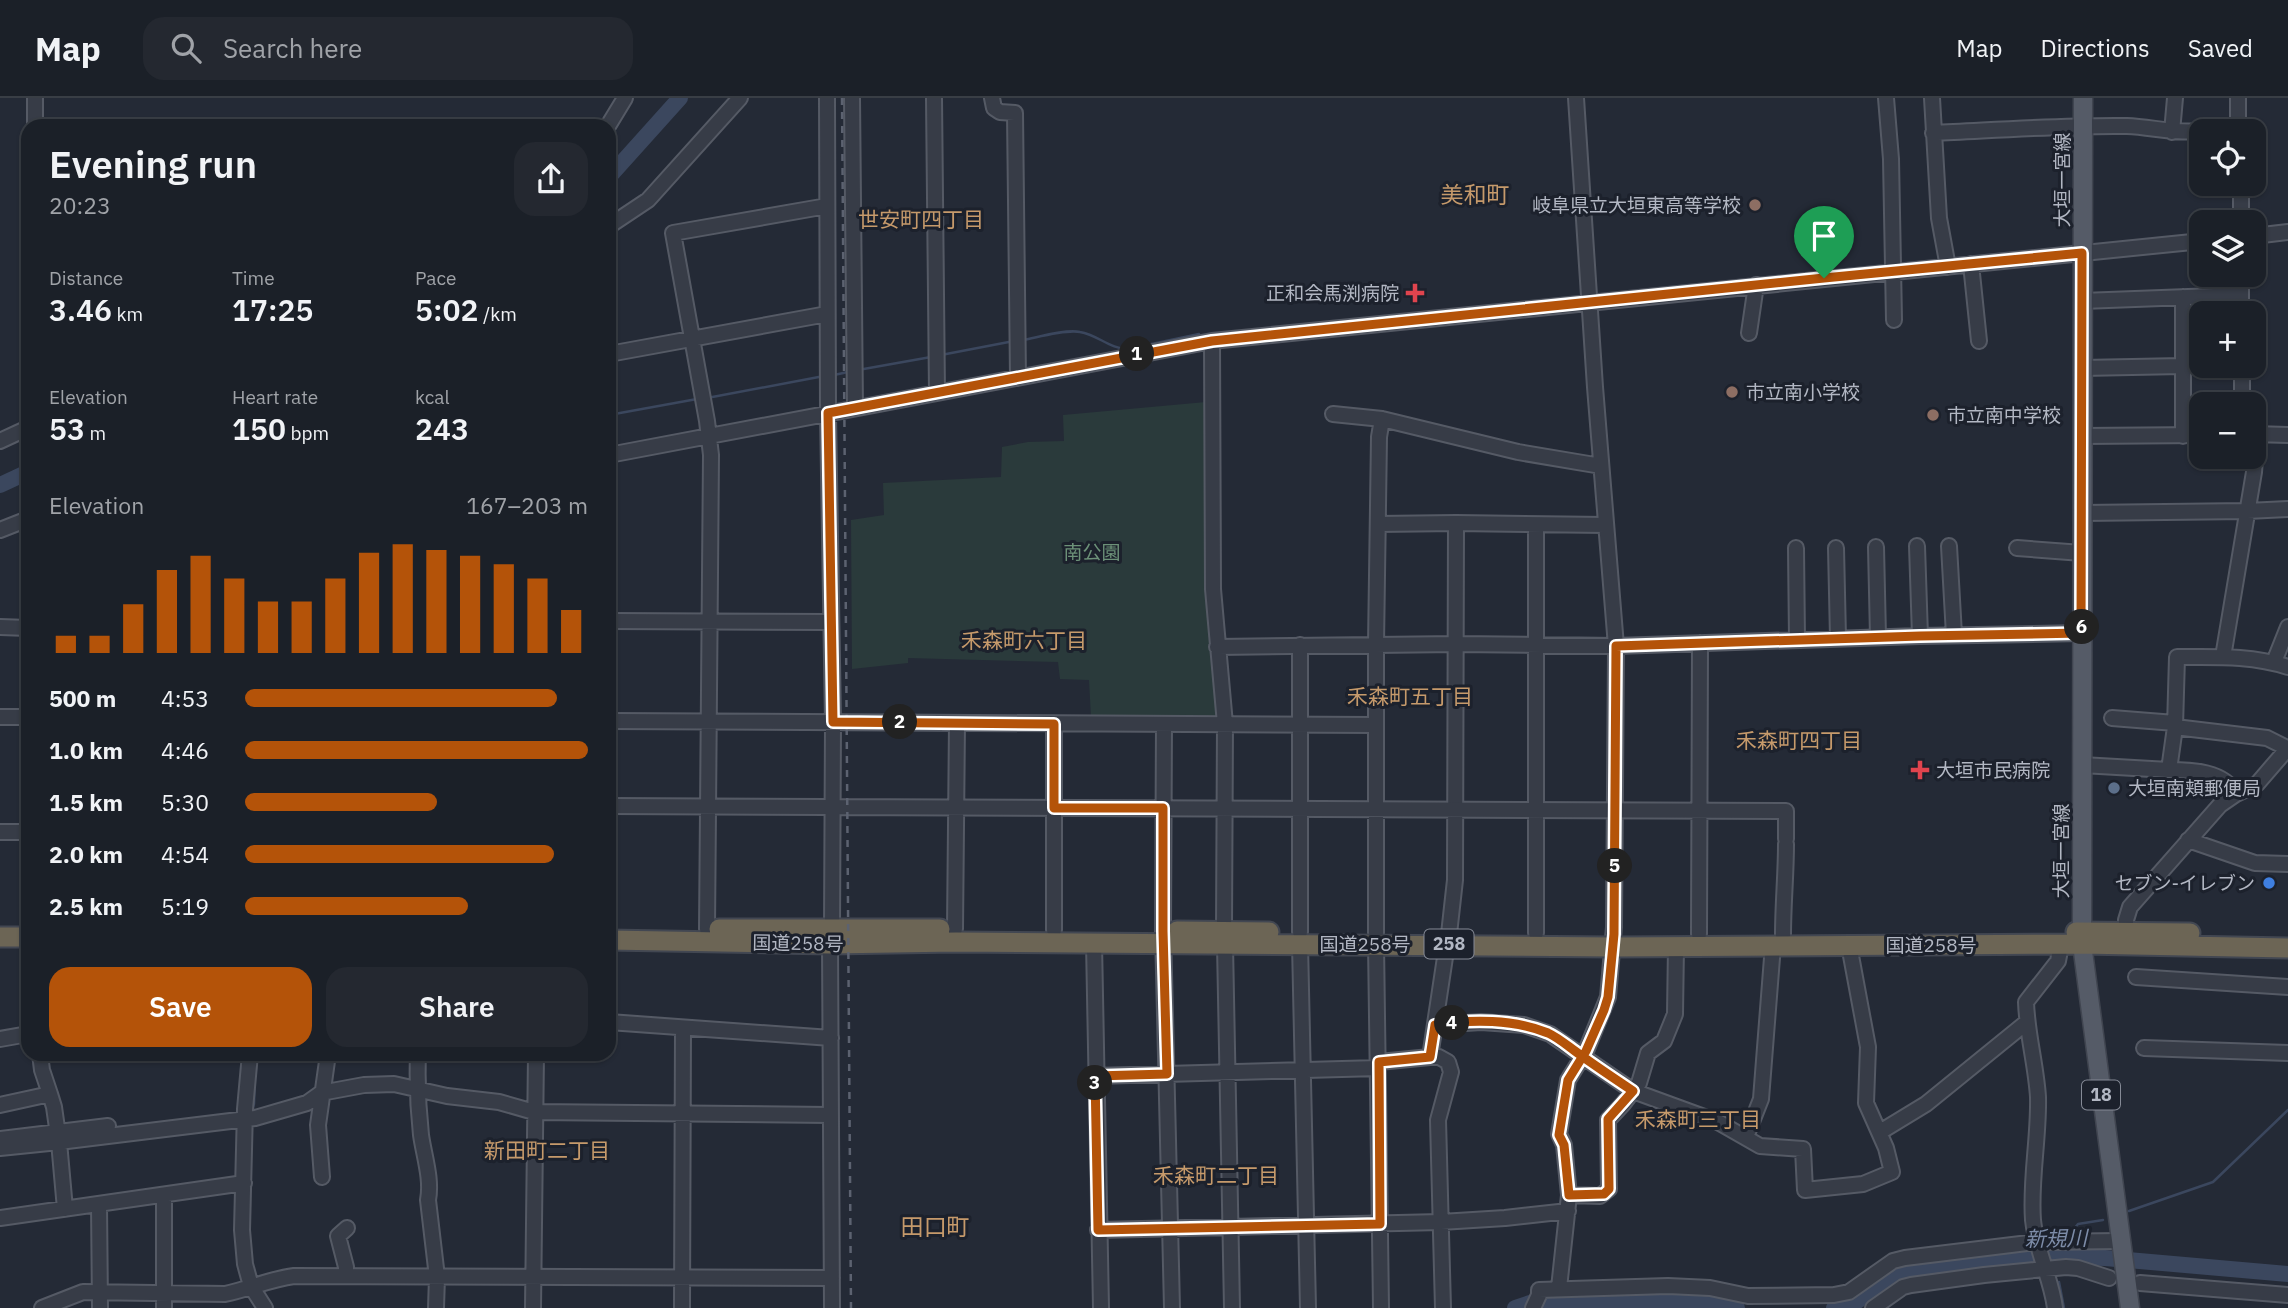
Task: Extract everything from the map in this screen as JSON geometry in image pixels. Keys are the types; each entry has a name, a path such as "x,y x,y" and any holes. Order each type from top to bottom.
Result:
{"highway":[{"path":"0,924 21,924"},
{"name":"国道258号","path":"616,928 1094,943 1163,938 1613,940 1699,934 1849,945 2061,944 2126,932 2288,936"},
{"name":"国道258号","path":"616,940 831,936 955,929 1054,930 1163,938"},
{"name":"国道258号","path":"1448,939 1536,933 1676,946 1778,940 2082,938 2288,948"},
{"path":"0,937 21,937"}],"main road":[{"name":"大垣一宮線","path":"2083,98 2082,938 2130,1308"}],"street":[{"path":"34,119 35,98"},
{"path":"612,119 625,98"},
{"path":"616,221 648,200 740,98"},
{"path":"827,98 833,722 830,1115 832,1308"},
{"path":"852,98 855,408"},
{"path":"934,98 937,393"},
{"path":"992,98 993,108 1000,112 1015,113 1018,378"},
{"path":"1559,1288 1569,1195 1564,1145 1559,1135 1568,1080 1583,1057 1604,1010 1610,984 1615,811 1616,646 1576,98"},
{"path":"1886,98 1891,159 1894,320"},
{"path":"1932,98 1939,218 1948,267"},
{"path":"2172,132 2175,98"},
{"path":"2238,98 2238,119"},
{"path":"1933,133 2083,126 2130,126 2172,132 2189,131"},
{"path":"707,929 709,436 673,233 827,206"},
{"path":"2266,235 2288,232"},
{"path":"616,454 1212,341 2189,242"},
{"path":"1971,264 1979,341"},
{"path":"1749,333 1756,285"},
{"path":"2241,287 2241,301"},
{"path":"2082,301 2241,295"},
{"path":"2183,297 2183,436"},
{"path":"616,353 827,314"},
{"path":"1212,341 1212,513 1217,647 1225,724 1224,938 1232,1308"},
{"path":"2082,368 2182,366"},
{"path":"1333,414 1382,419 1518,452 1601,467"},
{"path":"1381,1308 1376,939 1376,645 1379,437 1382,419"},
{"path":"0,441 21,431"},
{"path":"2266,435 2288,435"},
{"path":"2082,436 2189,436"},
{"path":"2223,657 2251,469"},
{"path":"2083,513 2288,509"},
{"path":"0,530 21,522"},
{"path":"1430,1057 1455,880 1456,523"},
{"path":"1378,524 1606,525"},
{"path":"1536,525 1536,933"},
{"path":"1917,546 1920,636"},
{"path":"1949,546 1954,635"},
{"path":"1876,547 1878,637"},
{"path":"1796,548 1797,640"},
{"path":"1836,548 1839,638"},
{"path":"2017,548 2082,553"},
{"path":"616,621 831,622"},
{"path":"2169,769 2175,725 2177,657 2223,657 2281,664 2288,627"},
{"path":"0,628 21,628"},
{"path":"1217,647 1457,644 1616,646 2081,633"},
{"path":"1699,934 1700,643"},
{"path":"1300,645 1300,938 1308,1308"},
{"path":"0,717 21,717"},
{"path":"2112,718 2267,738 2288,748 2257,784 2220,805 2188,839 2130,907 2126,932"},
{"path":"616,721 1376,725"},
{"path":"955,929 957,723"},
{"path":"1054,724 1054,930"},
{"path":"1164,724 1163,938 1172,1308"},
{"path":"2082,765 2190,770 2222,778 2236,794"},
{"path":"616,806 1786,811 1786,882 1761,1099 1746,1137"},
{"path":"0,832 21,832"},
{"path":"2188,839 2255,863 2288,864"},
{"path":"1094,943 1101,1308"},
{"path":"2055,1308 2051,1283 2036,1244 2033,1201 2038,1099 2026,1002 2058,961 2061,944"},
{"path":"1435,1025 1481,1022 1524,1026 1550,1034 1633,1091 1708,1118 1760,1146 1803,1149 1805,1190 1863,1184 1892,1172 1886,1147 1866,1103 1868,1047 1849,945"},
{"path":"1569,1195 1600,1196 1609,1189 1608,1119 1639,1083 1648,1053 1664,1041 1675,1014 1676,946"},
{"path":"2136,977 2288,988"},
{"path":"1880,1132 1926,1104 2027,1021"},
{"path":"616,1023 831,1038"},
{"path":"682,1308 683,1028"},
{"path":"0,1039 21,1035"},
{"path":"2144,1048 2288,1053"},
{"path":"1095,1076 1302,1070 1378,1065 1430,1057 1439,1057 1448,1062 1451,1072 1438,1120 1443,1308"},
{"path":"41,1061 58,1137 65,1209"},
{"path":"249,1061 242,1230 245,1264 251,1286 265,1308"},
{"path":"322,1177 318,1125 327,1061"},
{"path":"418,1061 419,1117 430,1190 428,1200 437,1277 436,1308"},
{"path":"533,1308 536,1061"},
{"path":"0,1148 58,1137 296,1107 321,1093 394,1084 447,1096 499,1102 534,1112 830,1115"},
{"path":"0,1105 50,1094"},
{"path":"0,1139 58,1137"},
{"path":"0,1218 244,1183"},
{"path":"164,1195 164,1308"},
{"path":"99,1204 100,1308"},
{"path":"1098,1230 1441,1222 1505,1219 1568,1211"},
{"path":"346,1228 338,1236 346,1276"},
{"path":"1536,1302 1539,1290 1559,1288 1668,1286 1710,1288 1748,1296 1834,1296 1849,1292 1893,1261 2036,1244 2121,1244"},
{"path":"1873,1308 1903,1287 1911,1285 2045,1267 2078,1268 2109,1278"},
{"path":"42,1308 83,1292 225,1294 272,1279 294,1276 832,1278"},
{"path":"2140,1283 2288,1295"}],"green space":[{"name":"南公園","path":"1206,402 1207,613 1217,718 1091,717 1089,680 1060,679 1058,662 908,658 908,663 852,669 851,520 884,515 883,483 1001,477 1002,447 1028,442 1064,441 1063,415"}],"waterway":[{"path":"616,169 680,98"},
{"path":"1024,340 1074,331 1115,347 1128,349 1199,334"},
{"path":"941,355 1014,341"},
{"path":"858,370 931,357"},
{"path":"834,375 848,372"},
{"path":"707,398 824,376"},
{"path":"616,414 697,399"},
{"path":"0,485 21,475"},
{"path":"252,1111 255,1073"},
{"path":"2129,1211 2213,1182 2288,1110"},
{"path":"2065,1235 2070,1234 2078,1224 2103,1220"},
{"name":"新規川","path":"1834,1308 1853,1304 1897,1274 2052,1256 2288,1274"},
{"path":"2059,1282 2064,1308"},
{"name":"新規川","path":"1515,1308 1533,1302 1681,1300 1737,1308"}],"railway":[{"path":"842,98 851,1308"}],"place":[{"name":"岐阜県立大垣東高等学校","path":"1755,205"},
{"name":"正和会馬渕病院","path":"1415,293"},
{"name":"市立南小学校","path":"1732,392"},
{"name":"市立南中学校","path":"1933,415"},
{"name":"大垣市民病院","path":"1920,770"},
{"name":"大垣南頬郵便局","path":"2114,788"},
{"name":"セブン-イレブン","path":"2269,883"}],"district":[{"name":"美和町","path":"1475,195"},
{"name":"世安町四丁目","path":"921,220"},
{"name":"禾森町六丁目","path":"1024,641"},
{"name":"禾森町五丁目","path":"1410,697"},
{"name":"禾森町四丁目","path":"1799,741"},
{"name":"禾森町三丁目","path":"1698,1120"},
{"name":"新田町二丁目","path":"547,1151"},
{"name":"禾森町二丁目","path":"1216,1176"},
{"name":"田口町","path":"935,1227"}],"route":[{"path":"1824,278 1212,341 828,413 833,722 1054,724 1054,808 1163,808 1167,1074 1095,1076 1098,1230 1380,1224 1379,1062 1430,1057 1435,1025 1447,1023 1481,1022 1524,1026 1550,1034 1583,1057 1633,1091 1608,1119 1609,1189 1604,1194 1569,1195 1564,1145 1559,1135 1568,1080 1583,1057 1604,1010 1610,984 1614,927 1616,646 2081,633 2082,253 1824,278"}]}
